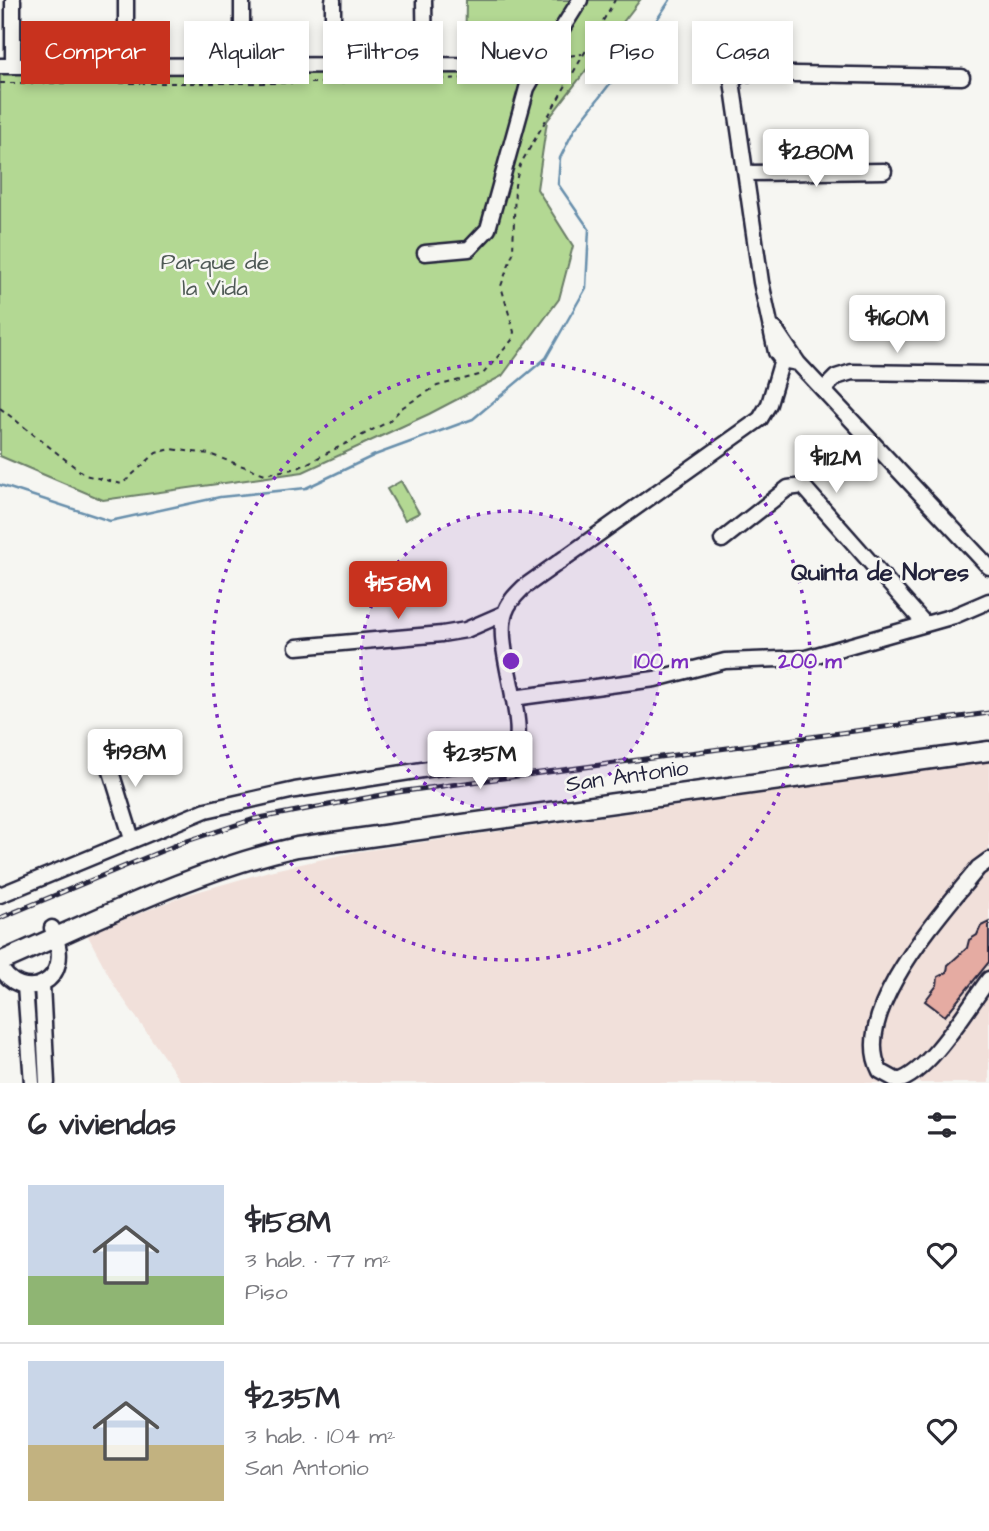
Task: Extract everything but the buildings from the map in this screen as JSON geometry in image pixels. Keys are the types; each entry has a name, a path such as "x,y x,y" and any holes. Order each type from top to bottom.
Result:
{"main road":[{"name":"San Antonio","path":"0,964 54,933 194,867 288,839 989,741"},
{"name":"San Antonio","path":"0,951 235,863 297,847 989,751"}],"street":[{"path":"7,66 13,0"},
{"path":"126,0 126,21"},
{"path":"242,0 242,21"},
{"path":"333,0 333,21"},
{"path":"425,0 425,21"},
{"path":"567,21 580,0"},
{"path":"798,363 782,360 776,352 732,86 736,76 809,72 833,77 962,77"},
{"path":"425,253 469,249 488,229 529,84"},
{"path":"747,173 884,171"},
{"path":"767,309 779,337 798,363 989,567"},
{"path":"1,891 197,813 240,801 295,790 505,759 518,746 502,638 505,613 524,587 760,419 769,404 782,360"},
{"path":"824,389 836,377 852,372 989,374"},
{"path":"722,540 788,488 803,486 925,624"},
{"path":"513,698 655,679 725,661 806,658 925,624 989,601"},
{"path":"297,647 442,634 466,630 505,613"},
{"path":"104,749 132,839"},
{"path":"989,860 978,868 909,957 899,974 880,1014 875,1034 873,1050 880,1071 888,1079 898,1081 911,1076 930,1058 989,979"},
{"path":"0,964 8,978 25,986 42,984 53,976 60,964 61,950 54,933"},
{"path":"42,984 47,1083"},
{"path":"25,986 32,1083"},
{"path":"29,1042 44,1041"}],"path":[{"path":"0,408 91,478 122,484 156,453 171,449 209,454 265,474 277,474 298,468 388,422 402,407 437,386 483,374 512,340 514,332 501,286 513,253 515,185 520,165 615,0"},
{"path":"571,55 583,54"},
{"path":"0,83 321,83 457,78"}],"shaded area":[{"path":"989,761 989,1083 182,1083 115,987 87,934 186,895 269,871 355,852"}],"green space":[{"name":"Parque de la Vida","path":"466,0 640,0 624,21 585,21 585,72 547,121 537,189 573,246 559,299 502,376 429,414 303,472 103,500 0,456 0,66 21,66 21,84 170,84 170,66 184,66 184,84 309,84 309,65 323,65 323,84 443,84 443,65 457,65 457,84 571,84 571,21 466,21"},
{"path":"401,481 419,513 405,520 387,489"}],"waterway":[{"path":"0,485 110,521 220,497 306,488 375,455 473,419 546,358 586,288 589,229 558,184 560,158 574,130 640,45 670,0"}],"railway":[{"path":"0,918 181,843 254,819 398,792 989,713"}],"district":[{"name":"Quinta de Nores","path":"880,573"}]}
